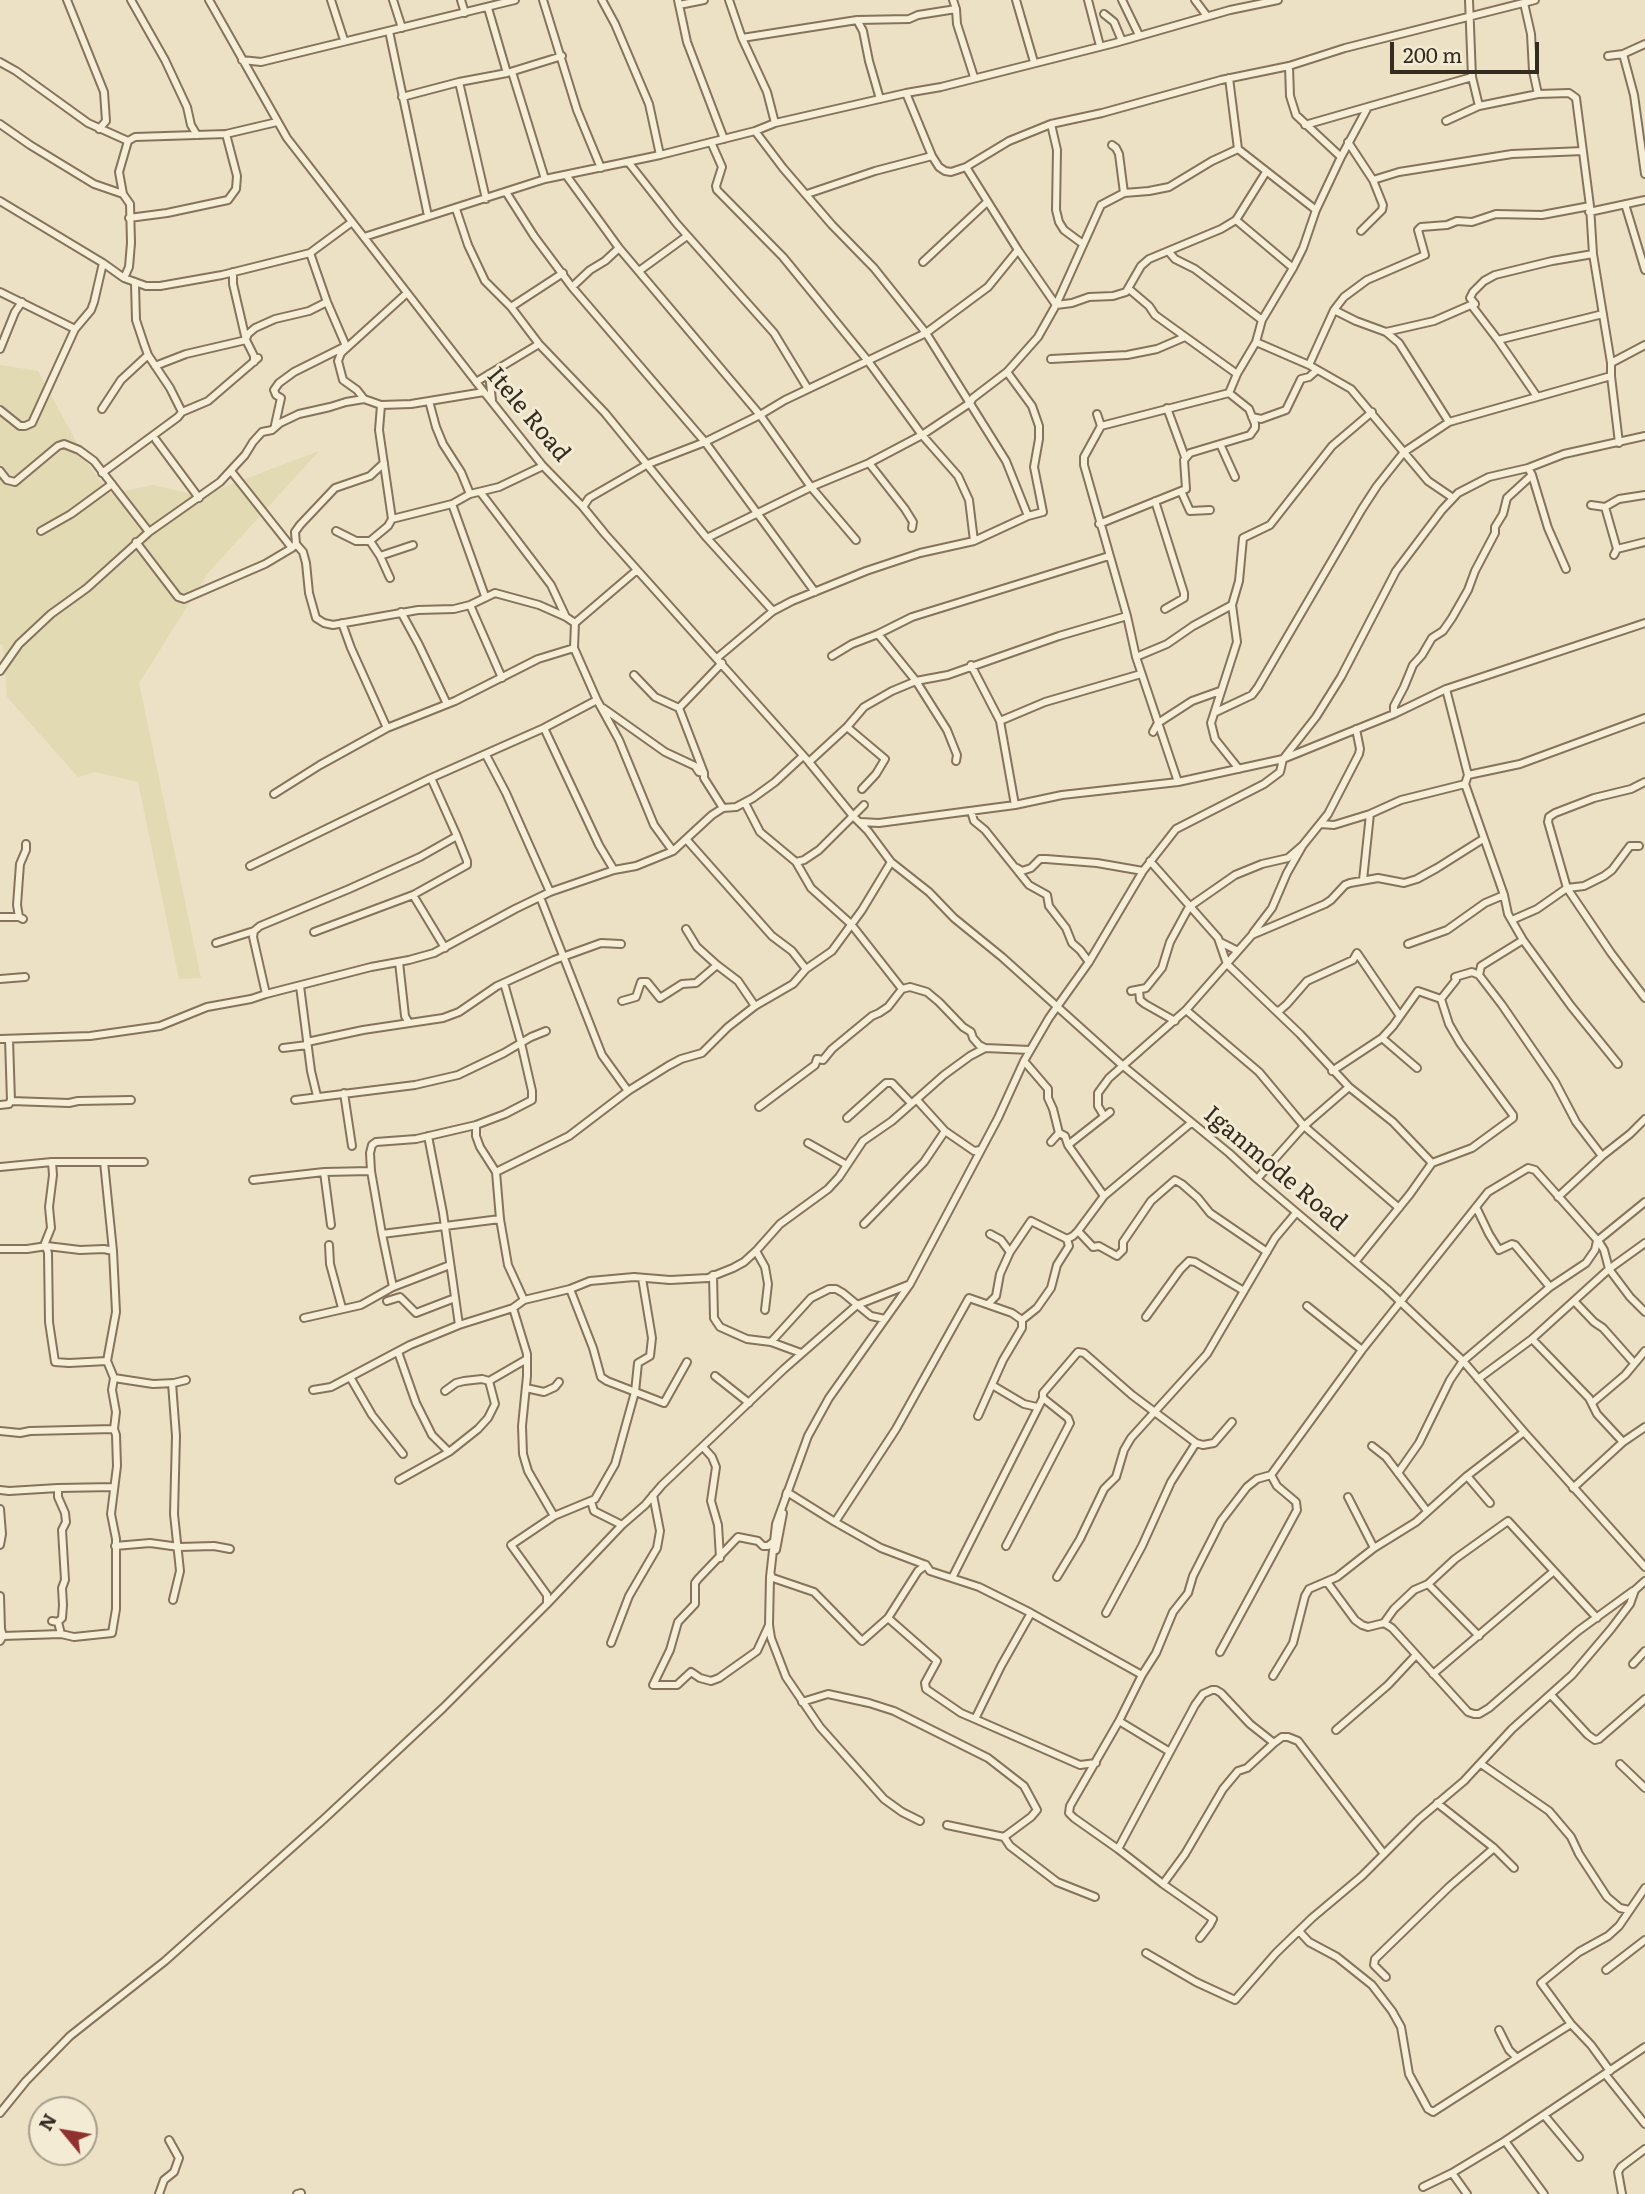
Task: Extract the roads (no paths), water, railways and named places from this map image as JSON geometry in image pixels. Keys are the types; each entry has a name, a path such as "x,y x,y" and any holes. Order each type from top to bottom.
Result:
{"street":[{"path":"67,0 104,92 106,121 99,129"},
{"path":"131,0 187,107 191,125 197,135"},
{"name":"Itele Road","path":"209,0 277,122 476,382 543,466 720,661 860,822"},
{"path":"331,0 344,40"},
{"path":"393,0 402,28"},
{"path":"461,0 465,13"},
{"path":"243,60 261,62 515,0"},
{"path":"543,0 577,110 601,168"},
{"path":"602,0 649,104 660,155"},
{"path":"704,0 678,2 687,42 724,139"},
{"path":"729,0 742,38 767,92 775,123"},
{"path":"953,0 957,24 974,77"},
{"path":"1016,0 1034,62"},
{"path":"1088,0 1100,46"},
{"path":"1122,0 1139,36"},
{"path":"1195,0 1207,16"},
{"path":"364,237 545,179 629,163 755,131 775,123 941,87 1122,41 1247,3 1278,0"},
{"path":"1469,0 1472,77 1479,106"},
{"path":"906,93 932,156 939,167 951,172 966,167 1009,141 1051,124 1230,78 1289,66 1345,48 1535,0"},
{"path":"1524,3 1531,34 1533,71 1538,94"},
{"path":"488,8 545,179"},
{"path":"742,38 857,20 909,19 956,9"},
{"path":"1104,14 1114,22 1122,41"},
{"path":"857,20 863,31 880,99"},
{"path":"390,31 428,216"},
{"path":"1608,56 1623,54 1645,44"},
{"path":"1623,54 1634,94 1645,174"},
{"path":"402,97 459,82 510,73 562,56"},
{"path":"0,62 99,129 128,141 135,138 226,134 277,122"},
{"path":"1289,66 1290,96 1296,115 1341,157"},
{"path":"1305,125 1472,77"},
{"path":"1230,78 1238,149 1316,210"},
{"path":"459,82 486,199"},
{"path":"1446,121 1479,106 1538,94 1569,93 1574,96 1583,151 1593,254 1611,363 1619,443"},
{"path":"1229,393 1256,342 1262,320 1303,248 1316,210 1368,107"},
{"path":"0,124 94,184 123,194"},
{"path":"1051,124 1057,150 1056,210 1059,222 1083,244"},
{"path":"755,131 783,168 832,225 874,268 926,333 1006,461 1028,516"},
{"path":"129,218 228,200 236,189 237,176 226,134"},
{"path":"124,278 129,267 130,204 123,194 119,172 128,141"},
{"path":"712,142 722,167 716,186 718,190 783,257 950,467 969,500 974,541"},
{"path":"1348,142 1373,180 1383,208 1361,231"},
{"path":"1112,145 1119,154 1124,193"},
{"path":"707,538 811,487 869,463 922,435 970,403 1007,372 1038,337 1056,305 1101,205 1124,193 1169,187 1238,149"},
{"path":"1373,180 1399,172 1512,154 1583,151"},
{"path":"807,194 875,171 932,156"},
{"path":"629,163 687,236 774,333 808,389"},
{"path":"966,167 1056,305"},
{"path":"1056,305 1089,297 1120,295 1129,289 1149,259 1236,220 1266,172"},
{"path":"566,175 619,248 760,415 811,487 856,540"},
{"path":"506,192 534,236 572,287 705,442 815,592"},
{"path":"1309,365 1334,310 1353,288 1367,279 1422,257 1425,253 1418,230 1421,228 1457,221 1472,222 1492,214 1542,215 1645,200"},
{"path":"0,201 124,278 146,286 222,275 310,253 352,222"},
{"path":"923,262 987,202"},
{"path":"1625,204 1645,270"},
{"path":"456,209 468,245 485,281 511,307 539,344 605,413 707,538 773,611"},
{"path":"1236,220 1293,268"},
{"path":"639,271 687,236"},
{"path":"572,287 619,248"},
{"path":"580,504 648,464 705,442 926,333 988,287 1018,250"},
{"path":"1169,252 1262,320"},
{"path":"310,253 346,346"},
{"path":"1475,304 1470,298 1473,292 1495,275 1593,254"},
{"path":"0,410 20,426 32,423 75,329 91,310 103,263"},
{"path":"102,473 182,412 208,401 256,360 246,340 233,284 233,272"},
{"path":"511,307 563,273"},
{"path":"222,275 233,284"},
{"path":"135,284 136,320 148,355 182,412"},
{"path":"1129,289 1149,306 1155,315 1237,374"},
{"path":"0,292 75,329"},
{"path":"364,400 357,390 343,380 338,361 341,353 407,293"},
{"path":"0,348 22,302"},
{"path":"246,340 255,328 275,319 309,311 327,302"},
{"path":"1386,332 1434,321 1475,304"},
{"path":"1475,304 1472,306 1536,396"},
{"path":"1334,310 1386,332 1399,343 1449,422"},
{"path":"1498,340 1603,314"},
{"path":"1399,343 1405,329"},
{"path":"1051,359 1127,355 1157,349 1185,337"},
{"path":"155,366 186,354 246,340"},
{"path":"1256,342 1309,365 1351,389 1428,481 1453,498"},
{"path":"476,382 539,344"},
{"path":"1611,363 1645,345"},
{"path":"272,430 281,402 274,390 279,383 294,372 346,346"},
{"path":"103,409 121,380 148,355"},
{"path":"1252,417 1261,419 1286,410 1301,379 1309,377 1317,370"},
{"path":"679,708 720,661 773,611 888,564 920,553 974,541 1028,516 1043,512 1034,467 1040,432 1032,406 1007,372"},
{"path":"489,374 492,401"},
{"path":"1216,712 1252,695 1258,687 1362,509 1404,452 1449,422 1611,376"},
{"path":"0,671 19,644 56,611 101,577 136,542 199,498 231,471 262,432 272,430 299,414 330,408 346,401 364,400 381,405 411,404 484,392"},
{"path":"1185,457 1190,453 1250,435 1255,428 1249,409 1229,393"},
{"path":"1178,782 1136,657 1127,616 1099,524 1084,457 1101,426 1229,393"},
{"path":"429,401 443,444 461,472 470,494"},
{"path":"336,531 356,541 370,541 388,526 392,519 379,429 381,405"},
{"path":"1099,524 1186,489 1185,457 1167,408"},
{"path":"1238,769 1215,738 1211,723 1237,642 1232,605 1239,581 1242,538 1270,525 1332,446 1372,412"},
{"path":"1097,414 1101,426"},
{"path":"920,1821 884,1799 845,1757 802,1702 780,1665 771,1638 769,1625 773,1542 780,1508 808,1436 830,1398 910,1284 933,1244 1030,1050 1089,962 1143,871 1176,829 1264,785 1280,772 1283,759 1316,717 1341,677 1401,562 1453,498 1489,477 1530,471 1564,454 1645,436"},
{"path":"156,440 199,498"},
{"path":"0,471 8,480 15,482 58,446 64,444 79,450 94,461 149,532"},
{"path":"1220,444 1235,477"},
{"path":"294,546 295,532 335,488 374,474 384,463"},
{"path":"869,463 905,509 913,522 912,528"},
{"path":"392,519 452,504 470,494 499,488 543,466"},
{"path":"231,471 294,546 303,552 316,618 324,623 333,625 401,612 454,609 495,593 539,605 575,624"},
{"path":"1530,471 1548,528 1566,569"},
{"path":"1394,714 1394,706 1413,665 1432,638 1444,631 1468,590 1475,570 1495,533 1507,498 1530,471"},
{"path":"374,474 387,476"},
{"path":"41,531 71,514 112,484"},
{"path":"1181,491 1190,511 1210,510"},
{"path":"481,493 551,585 566,617"},
{"path":"1591,505 1605,507 1619,499 1645,495"},
{"path":"1154,502 1184,593 1184,598 1165,608"},
{"path":"452,504 485,596"},
{"path":"1605,507 1616,552 1645,542"},
{"path":"370,541 390,578"},
{"path":"136,542 178,597 184,599 265,564 294,546"},
{"path":"380,556 413,545"},
{"path":"832,656 852,643 912,617 1109,556"},
{"path":"637,569 575,624 575,648 597,700 619,740 654,825 673,851"},
{"path":"470,605 502,678"},
{"path":"1136,657 1167,644 1232,605"},
{"path":"401,612 447,704"},
{"path":"809,762 847,727 864,707 885,694 916,681 948,675 971,665 1127,616"},
{"path":"342,623 387,728"},
{"path":"860,822 879,823 1015,806 1062,795 1178,782 1283,759 1394,714 1446,689 1645,623"},
{"path":"878,634 916,681 947,730 957,755 956,761"},
{"path":"274,794 387,728 447,704 538,659 575,648"},
{"path":"971,665 1000,722 1015,806"},
{"path":"1000,722 1045,702 1141,674"},
{"path":"634,675 655,697 679,708 704,778 723,808"},
{"path":"1446,689 1468,775 1465,784 1504,895 1508,914 1571,1006 1618,1064"},
{"path":"1153,732 1157,723 1198,698 1220,691"},
{"path":"250,866 431,778 544,728 597,700"},
{"path":"601,707 665,752 704,773"},
{"path":"1468,775 1520,764 1645,719"},
{"path":"847,727 885,759 862,789"},
{"path":"544,728 599,845 614,870"},
{"path":"1068,1145 1107,1114 1098,1106 1098,1093 1109,1078 1186,1010 1252,935 1272,908 1287,873 1303,845 1328,814 1359,754 1356,729"},
{"path":"486,755 550,892"},
{"path":"0,1039 90,1036 160,1027 202,1008 251,999 434,953 550,892 614,870 636,866 673,851 712,815 723,808 745,803 775,782 803,756"},
{"path":"314,932 413,895 467,865 431,778"},
{"path":"1645,782 1631,789 1568,808 1549,817 1548,825 1567,888 1645,998"},
{"path":"1320,824 1334,825 1370,814 1401,800 1465,784"},
{"path":"745,803 760,832 796,862 815,893 851,924 902,989"},
{"path":"796,862 819,850 863,805"},
{"path":"971,811 974,821 985,830 1029,885 1047,895 1049,906 1066,928 1072,943 1089,962"},
{"path":"1363,880 1370,814"},
{"name":"Iganmode Road","path":"860,822 891,862 929,892 954,918 1002,957 1122,1065 1355,1262 1463,1361 1573,1489 1645,1567"},
{"path":"868,831 879,823"},
{"path":"216,943 254,931 260,926 420,857 457,836"},
{"path":"687,839 772,936 792,951 806,970"},
{"path":"1252,935 1325,904 1345,885 1363,880 1385,879 1404,883 1417,879 1483,839"},
{"path":"0,917 19,916 17,905 20,864 26,844"},
{"path":"1175,1021 1140,1000 1135,991 1146,988 1162,968 1170,942 1189,907 1235,875 1262,864 1288,858 1303,845"},
{"path":"1512,920 1536,909 1567,888 1584,886 1604,876 1612,870 1630,846 1639,846"},
{"path":"1015,867 1022,871 1031,868 1040,859 1046,859 1097,863 1143,871"},
{"path":"1150,861 1220,942 1238,951"},
{"path":"496,1172 569,1136 628,1091 681,1059 702,1053 728,1027 755,1006 793,984 806,970 832,951 862,910 891,862"},
{"path":"413,895 445,948"},
{"path":"1408,944 1447,930 1485,903 1504,895"},
{"path":"540,897 602,1055 628,1091"},
{"path":"686,929 697,947 738,981 755,1006"},
{"path":"254,931 254,945 266,994"},
{"path":"1441,999 1456,980 1455,977 1475,974 1481,966 1524,940"},
{"path":"1220,942 1227,964 1275,1009 1332,1071 1393,1122 1433,1163"},
{"path":"283,1048 401,1024 407,1020 443,1018 459,1012 504,983 564,958 601,943 621,944"},
{"path":"1275,1009 1279,1012 1307,981 1353,960 1357,953 1400,1016"},
{"path":"399,962 407,1020"},
{"path":"622,1001 636,997 641,982 647,982 660,998 682,984 696,983 717,965"},
{"path":"1475,974 1502,1004 1547,1070 1576,1122 1602,1156"},
{"path":"0,979 25,977"},
{"path":"393,1287 371,1171 370,1148 376,1142 428,1136 476,1125 531,1100 532,1091 521,1043 504,983"},
{"path":"300,986 317,1096"},
{"path":"760,1107 815,1065 817,1059 822,1060 872,1016 888,1007 902,989 919,989 933,996 971,1032 981,1048"},
{"path":"1332,1071 1382,1038 1418,991 1441,999"},
{"path":"1355,1262 1433,1163 1472,1148 1513,1118 1460,1043 1449,1024 1441,999"},
{"path":"1186,1010 1259,1073 1304,1126 1399,1208"},
{"path":"295,1100 415,1085 458,1075 546,1031"},
{"path":"1382,1038 1417,1068"},
{"path":"10,1101 11,1039"},
{"path":"313,1390 331,1387 398,1352 459,1325 513,1308 524,1300 570,1289 590,1281 612,1278 708,1278 733,1268 756,1251 780,1224 828,1189 863,1141 892,1121 944,1075 981,1048 1030,1050"},
{"path":"1024,1061 1048,1088 1048,1098 1059,1133 1065,1136 1068,1145 1104,1196"},
{"path":"848,1118 886,1083 892,1083 945,1131 974,1152 980,1150"},
{"path":"1257,1179 1304,1126 1349,1087"},
{"path":"344,1093 352,1146"},
{"path":"0,1105 9,1104 10,1101 69,1103 131,1100"},
{"path":"1558,1198 1645,1119"},
{"path":"988,1304 996,1296 1000,1274 1010,1252 1031,1221 1067,1239 1073,1237 1104,1196 1191,1123"},
{"path":"476,1125 480,1147 496,1172 500,1219 510,1273 524,1300"},
{"path":"864,1224 924,1162 945,1131"},
{"path":"1051,1142 1059,1133"},
{"path":"428,1136 459,1325"},
{"path":"808,1143 848,1165"},
{"path":"0,1167 52,1162 144,1162"},
{"path":"52,1162 49,1207 51,1228 46,1246 49,1322 55,1362 107,1361"},
{"path":"0,1490 116,1488 116,1412 112,1390 114,1378 107,1361 116,1312 104,1162"},
{"path":"1200,1938 1213,1919 1069,1812 1070,1805 1156,1654 1173,1612 1188,1594 1225,1513 1247,1487 1257,1479 1271,1475 1362,1350 1476,1207 1495,1187 1528,1168 1535,1170 1597,1241 1604,1250 1609,1269 1645,1312"},
{"path":"253,1180 324,1172 371,1171"},
{"path":"324,1172 331,1224"},
{"path":"1078,1231 1093,1247 1099,1246 1117,1256 1123,1250 1123,1242 1152,1201 1175,1180 1190,1191 1210,1213 1267,1252"},
{"path":"1398,1473 1419,1443 1450,1380 1463,1361 1550,1287 1586,1263 1595,1250 1597,1241 1642,1205 1645,1213"},
{"path":"1476,1207 1499,1250 1515,1245 1550,1287"},
{"path":"1057,1577 1080,1539 1104,1489 1116,1476 1124,1450 1207,1354 1275,1238 1296,1213"},
{"path":"382,1234 500,1219"},
{"path":"990,1234 1001,1240 1010,1252"},
{"path":"1021,1320 1037,1308 1051,1288 1057,1265 1069,1246 1067,1239"},
{"path":"1478,1379 1532,1339 1609,1269 1645,1243"},
{"path":"329,1245 330,1264 342,1308"},
{"path":"0,1249 46,1246 113,1251"},
{"path":"756,1251 765,1267 768,1280 765,1310"},
{"path":"1146,1317 1180,1269 1189,1261 1244,1292"},
{"path":"304,1318 361,1305 393,1287 450,1265"},
{"path":"713,1275 714,1318 718,1325 747,1339 771,1342 801,1353"},
{"path":"547,1604 547,1595 541,1585 511,1545 554,1516 595,1499 615,1464 635,1392 638,1363 650,1356 652,1338 642,1278"},
{"path":"0,2113 26,2081 70,2036 165,1961 443,1708 622,1525 801,1353 854,1307 910,1284"},
{"path":"570,1289 601,1377 664,1403 687,1362"},
{"path":"771,1342 799,1310 820,1292 829,1289 836,1289 848,1296 854,1307 876,1318 885,1319"},
{"path":"387,1301 400,1297 416,1312 456,1298"},
{"path":"835,1522 896,1429 969,1298 1012,1313 1021,1320 1022,1328 1003,1360 978,1416"},
{"path":"1574,1302 1603,1328 1634,1363"},
{"path":"1307,1306 1362,1350"},
{"path":"513,1308 527,1359 522,1426 523,1454 528,1471 554,1516"},
{"path":"1532,1339 1592,1403 1597,1414 1623,1443"},
{"path":"1592,1403 1625,1375 1645,1351"},
{"path":"398,1352 416,1403 432,1435 449,1452"},
{"path":"952,1578 1043,1398 1043,1393 1074,1355 1080,1352 1196,1443 1214,1443 1232,1422"},
{"path":"445,1391 464,1381 489,1381 527,1359"},
{"path":"715,1376 749,1403"},
{"path":"350,1377 372,1415 403,1454"},
{"path":"114,1378 153,1384 186,1380"},
{"path":"399,1480 449,1452 478,1429 493,1411 495,1404 489,1381"},
{"path":"526,1388 544,1392 559,1382"},
{"path":"172,1383 176,1436 174,1514 180,1571 173,1600"},
{"path":"992,1385 1024,1404 1037,1407"},
{"path":"1006,1546 1070,1423 1068,1418 1043,1398"},
{"path":"1573,1489 1623,1443 1645,1427"},
{"path":"0,1431 20,1433 114,1429"},
{"path":"1273,1676 1293,1643 1309,1589 1337,1577 1374,1548 1416,1522 1467,1476 1524,1432"},
{"path":"1106,1613 1142,1546 1171,1482 1196,1443"},
{"path":"1372,1446 1386,1457 1427,1511"},
{"path":"703,1447 716,1466 711,1500 718,1525 717,1545 720,1558"},
{"path":"1220,1652 1297,1510 1296,1502 1277,1486 1271,1475"},
{"path":"1467,1476 1490,1503"},
{"path":"0,1596 1,1638 61,1634 74,1637 112,1633 116,1609 116,1534 111,1514 113,1487"},
{"path":"58,1488 66,1522 62,1530 64,1605 62,1618 55,1621 61,1634"},
{"path":"771,1577 787,1492 881,1548 926,1565 930,1571 983,1589 1142,1675"},
{"path":"611,1643 629,1596 657,1548 660,1531 653,1495"},
{"path":"1348,1497 1374,1548"},
{"path":"591,1501 594,1511 622,1525"},
{"path":"0,1509 0,1545"},
{"path":"1327,1582 1362,1625 1368,1627 1384,1623 1414,1590 1429,1584 1455,1559 1508,1521 1597,1618"},
{"path":"769,1625 757,1651 719,1678 711,1681 691,1672 677,1685 653,1685 670,1650 678,1622 695,1604 695,1583 738,1538 758,1541 762,1546 773,1542"},
{"path":"115,1546 150,1543 230,1549"},
{"path":"717,1545 728,1547"},
{"path":"771,1577 814,1592 862,1641 888,1618 918,1571 926,1565"},
{"path":"1433,1674 1554,1572"},
{"path":"1384,1623 1392,1628 1468,1712 1479,1714 1517,1686 1578,1631 1645,1581"},
{"path":"1429,1584 1479,1636"},
{"path":"1146,1953 1182,1975 1235,2000 1299,1931 1481,1764 1512,1729 1572,1675 1630,1604 1635,1590"},
{"path":"975,1719 1031,1613"},
{"path":"888,1618 937,1661 925,1684 926,1689 961,1713 1080,1765 1096,1763"},
{"path":"1633,1664 1645,1651"},
{"path":"1336,1730 1388,1685 1416,1655"},
{"path":"1118,1849 1203,1694 1216,1690 1250,1724 1274,1743"},
{"path":"802,1702 828,1694 869,1703 894,1711 988,1758 1024,1786 1037,1810 1004,1837"},
{"path":"1551,1695 1595,1740 1645,1699"},
{"path":"1119,1721 1170,1752"},
{"path":"1163,1884 1185,1854 1223,1789 1238,1772 1247,1768 1282,1737 1298,1741 1384,1854"},
{"path":"1481,1764 1549,1811 1571,1837 1607,1897 1620,1908 1629,1910"},
{"path":"1620,1764 1645,1788"},
{"path":"1437,1804 1494,1848 1514,1868"},
{"path":"947,1825 1004,1837 1010,1846 1058,1882 1095,1897"},
{"path":"1386,1977 1374,1965 1375,1959 1450,1886 1494,1848"},
{"path":"1645,1888 1619,1926 1608,1936 1579,1952 1541,1983 1571,2024 1591,2045 1645,2124"},
{"path":"1299,1931 1309,1942 1337,1957 1372,1984 1392,2011 1401,2027 1409,2074 1428,2109 1433,2112 1571,2024"},
{"path":"1606,1970 1645,1940"},
{"path":"1499,2030 1509,2050 1517,2058"},
{"path":"1423,2188 1505,2141 1645,2047"},
{"path":"1544,2115 1579,2157"},
{"path":"159,2194 164,2180 174,2172 179,2158 169,2140"},
{"path":"1505,2141 1544,2194"},
{"path":"1622,2194 1618,2172 1645,2149"},
{"path":"1452,2173 1467,2194"}]}
